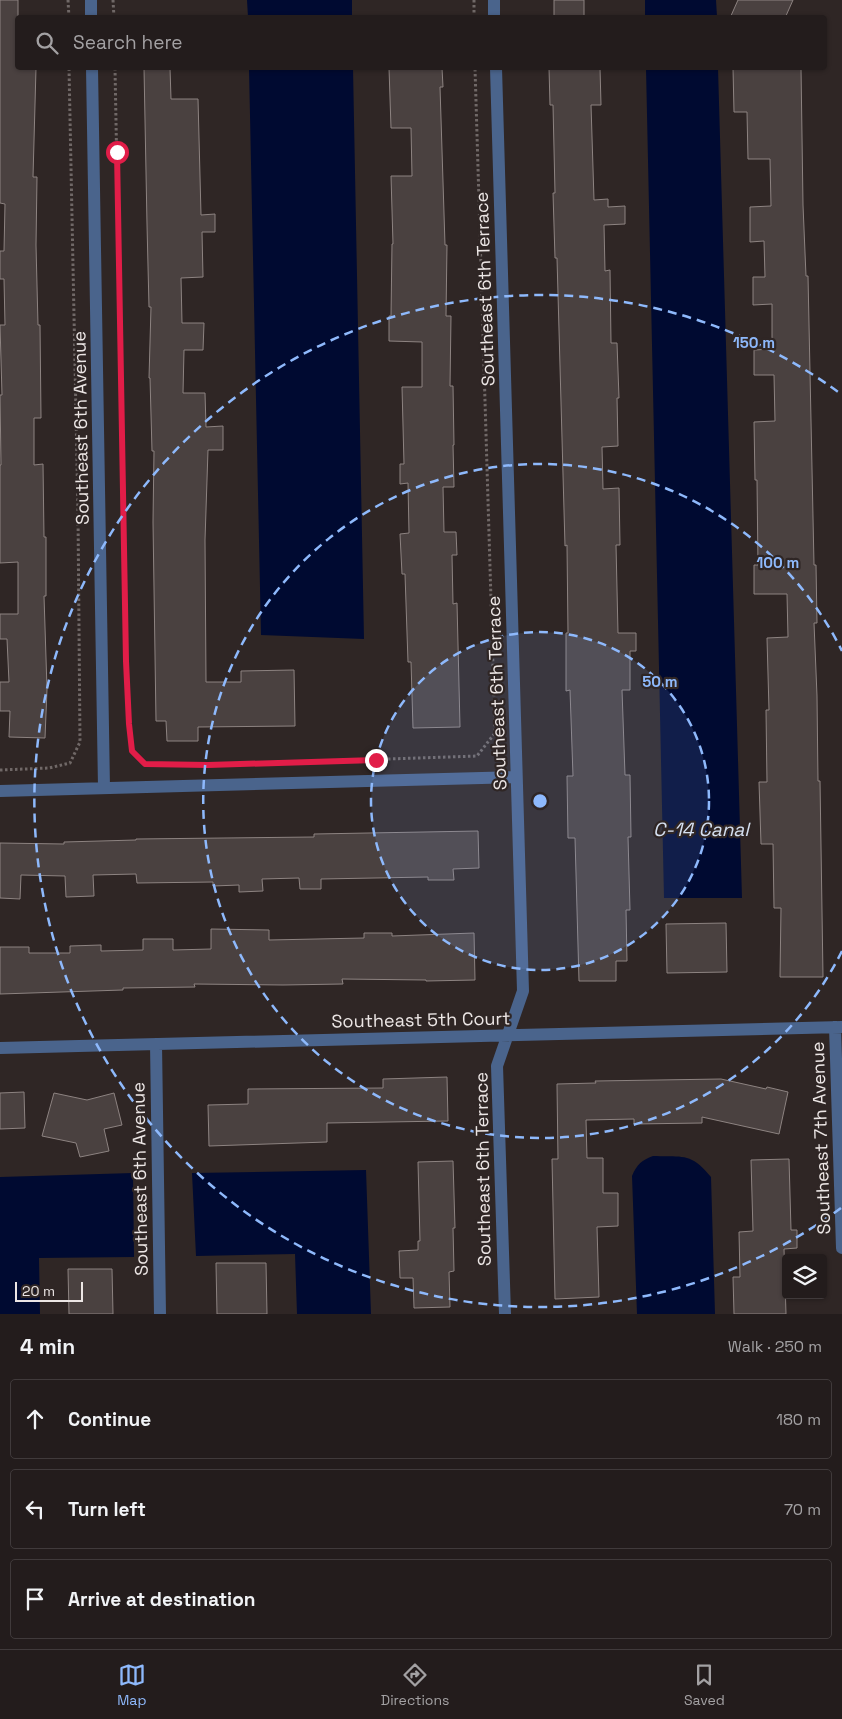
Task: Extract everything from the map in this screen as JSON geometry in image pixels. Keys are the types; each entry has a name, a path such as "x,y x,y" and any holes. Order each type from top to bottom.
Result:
{"street":[{"path":"91,0 91,15"},
{"path":"494,0 494,15"},
{"name":"Southeast 6th Avenue","path":"92,70 104,788"},
{"name":"Southeast 6th Terrace","path":"496,70 523,991 497,1066 505,1314"},
{"path":"0,791 516,777"},
{"name":"Southeast 5th Court","path":"0,1048 838,1027"},
{"name":"Southeast 7th Avenue","path":"838,1027 842,1248"},
{"name":"Southeast 6th Avenue","path":"156,1044 160,1314"}],"path":[{"path":"68,0 68,15"},
{"path":"113,0 114,15"},
{"path":"474,0 474,15"},
{"path":"0,770 49,768 70,763 80,742 78,505 69,70"},
{"path":"115,70 126,661 132,751 145,764 208,765 477,756 495,733 476,70"}],"water":[{"path":"247,0 352,0 352,15 248,15"},
{"path":"645,0 716,0 717,15 645,15"},
{"path":"249,70 353,70 364,639 261,635"},
{"name":"C-14 Canal","path":"646,70 718,70 742,898 664,898"},
{"path":"653,1156 679,1156 692,1160 698,1163 711,1177 715,1314 637,1314 632,1176 640,1163"},
{"path":"366,1170 371,1314 297,1314 295,1254 196,1256 192,1173"},
{"path":"133,1173 134,1257 39,1258 40,1314 0,1314 0,1177"}],"building":[{"path":"0,0 18,0 18,15 15,15 15,70 36,70 33,177 37,177 36,245 38,325 40,325 41,418 34,418 34,465 43,464 44,537 46,537 46,596 44,596 47,689 45,738 9,737 10,711 0,711 0,682 9,682 7,639 0,639 0,614 18,614 18,562 0,563 0,395 2,395 0,325 5,325 4,279 0,279 0,251 4,251 5,204 0,203"},
{"path":"554,0 584,0 584,15 554,15"},
{"path":"738,0 793,0 786,15 731,15"},
{"path":"144,70 170,70 171,99 198,99 201,215 215,214 215,232 202,232 203,277 181,278 182,323 204,323 203,350 184,350 183,393 205,393 206,427 223,426 223,450 208,450 205,540 206,682 241,682 241,671 294,670 295,726 198,727 198,741 167,741 166,721 156,721 153,522 154,451 152,451 149,378 151,307 149,307"},
{"path":"389,70 442,70 443,87 440,87 445,245 447,245 446,316 451,316 450,386 453,386 454,445 454,487 443,487 444,532 456,532 457,555 452,555 453,604 457,603 460,727 413,728 411,662 408,662 405,574 402,574 400,534 409,533 408,483 400,484 400,464 404,464 402,387 422,387 422,342 389,341 393,244 391,176 412,176 411,128 391,128"},
{"path":"549,70 600,70 601,105 591,105 594,200 608,199 608,207 625,206 625,224 604,225 605,271 610,270 611,343 617,343 619,398 617,398 618,446 602,447 603,489 619,488 620,545 616,545 618,633 636,633 636,651 630,651 630,690 622,690 625,775 630,775 631,837 628,837 630,910 626,910 627,961 616,961 616,981 579,981 575,838 568,838 567,776 573,776 570,690 566,691 566,633 568,633 567,545 565,546 557,258 555,258 553,105 550,105"},
{"path":"733,70 801,70 803,205 806,276 808,276 814,565 816,565 817,623 814,623 818,781 820,781 823,977 780,977 781,908 774,908 773,844 761,844 759,782 767,782 766,710 769,710 767,638 788,637 787,594 754,594 754,565 758,565 754,422 775,421 774,375 754,375 754,350 772,349 772,304 753,305 753,277 765,277 764,241 750,242 750,207 771,206 770,159 748,159 747,112 734,112"},
{"path":"478,831 479,868 453,869 454,880 428,880 428,877 321,879 321,889 300,889 299,878 262,879 263,891 239,892 239,885 213,886 213,882 137,883 136,874 93,875 94,896 66,897 65,876 21,875 20,899 0,898 0,843 64,844 64,842 136,839 314,837 314,834"},
{"path":"726,923 727,972 667,973 666,924"},
{"path":"211,929 269,930 269,940 364,938 364,933 392,933 392,936 474,933 475,980 342,979 343,984 194,984 195,987 123,988 123,990 0,994 0,947 29,947 29,953 70,953 70,946 101,945 101,951 143,950 143,939 173,939 173,950 211,949"},
{"path":"447,1077 448,1121 327,1123 327,1142 209,1146 208,1105 248,1104 248,1089 383,1088 383,1079"},
{"path":"721,1079 788,1092 779,1134 702,1117 702,1123 634,1124 634,1119 586,1120 587,1158 603,1158 603,1193 618,1193 618,1226 597,1227 599,1297 555,1299 552,1159 558,1159 557,1084 596,1083 595,1081"},
{"path":"24,1092 25,1128 0,1129 0,1093"},
{"path":"54,1093 87,1100 114,1093 122,1125 104,1129 109,1151 80,1157 76,1143 42,1136"},
{"path":"789,1159 791,1230 797,1230 797,1248 784,1249 784,1254 782,1254 782,1299 786,1299 786,1314 734,1314 733,1277 740,1277 739,1232 753,1231 751,1160"},
{"path":"453,1161 455,1228 453,1228 454,1271 449,1272 450,1307 414,1308 413,1278 400,1278 399,1251 418,1250 418,1241 420,1241 418,1162"},
{"path":"216,1263 266,1263 267,1314 217,1314"},
{"path":"68,1269 112,1269 113,1314 69,1314"}],"route":[{"path":"117,152 127,624 126,661 132,751 145,764 208,765 376,760"}]}
